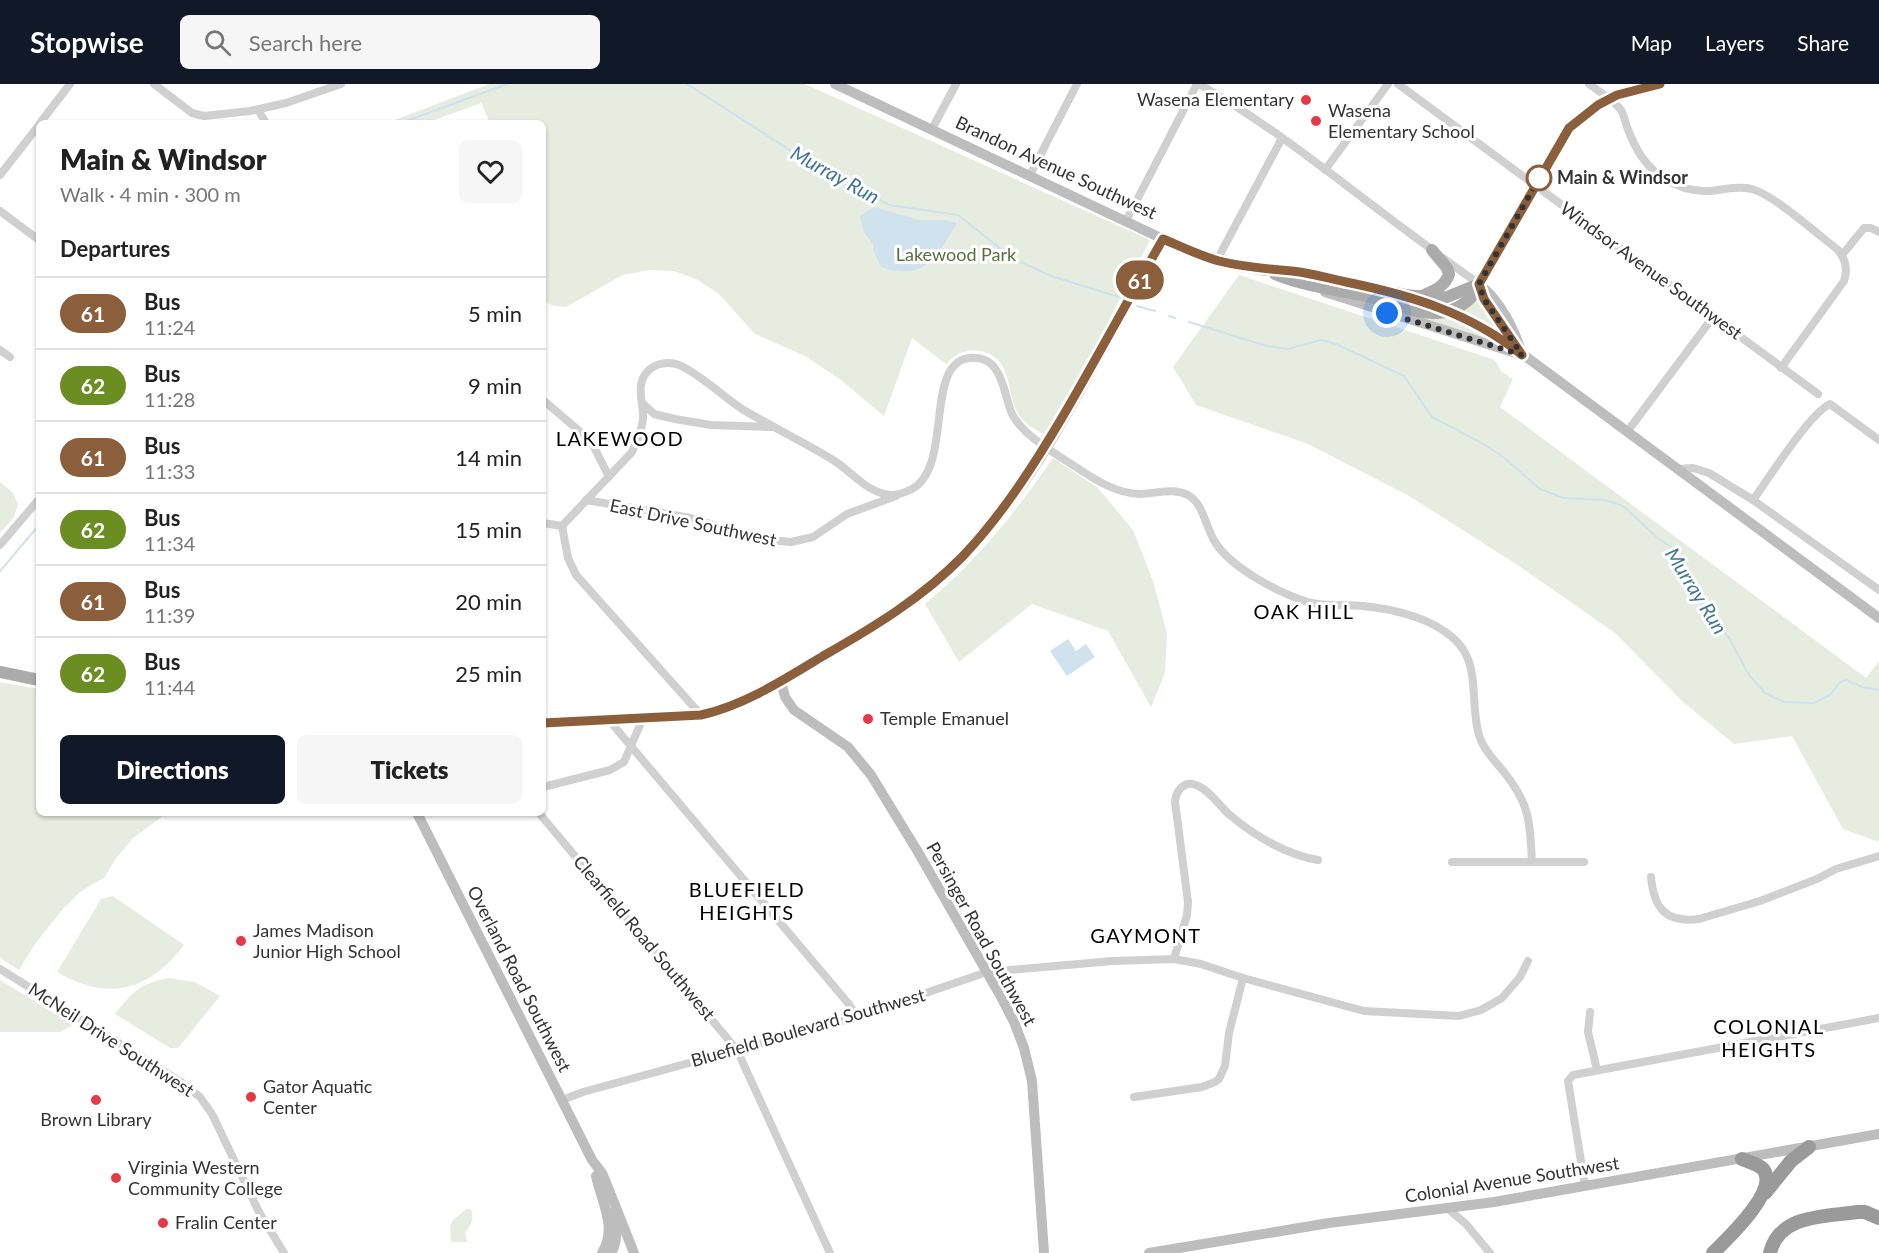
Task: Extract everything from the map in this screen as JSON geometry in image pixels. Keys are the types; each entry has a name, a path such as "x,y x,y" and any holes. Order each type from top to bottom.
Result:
{"highway":[{"path":"1713,1253 1791,1161 1809,1147"},
{"path":"1742,1159 1762,1168 1767,1177 1766,1186 1757,1203"},
{"path":"1770,1253 1780,1232 1796,1222 1857,1212 1865,1212 1879,1218"}],"main road":[{"name":"Brandon Avenue Southwest","path":"835,84 1163,239 1217,260 1266,270 1293,272 1406,295 1489,330 1879,618"},
{"path":"1448,311 1472,298 1569,128 1608,99 1660,84"},
{"path":"546,723 701,715 736,704 781,681 904,607 942,576 987,528 1045,446 1163,239"},
{"path":"1420,297 1447,282 1449,274 1447,268 1432,250"},
{"name":"Brandon Avenue Southwest","path":"1266,270 1291,281 1466,339 1522,355"},
{"name":"Brandon Avenue Southwest","path":"1291,281 1378,299 1416,311 1437,313 1448,311"},
{"path":"1406,295 1447,297 1479,284"},
{"path":"1479,284 1484,299 1522,355"},
{"path":"0,672 36,679"},
{"name":"Persinger Road Southwest","path":"781,681 785,697 794,710 848,747 871,775 918,852 1014,1022 1028,1062 1036,1134 1044,1253"},
{"name":"Overland Road Southwest","path":"419,816 592,1161 616,1231 616,1241 611,1253"},
{"name":"Colonial Avenue Southwest","path":"1149,1253 1302,1227 1448,1208 1585,1186 1879,1134"},
{"name":"Overland Road Southwest","path":"592,1161 602,1173 634,1253"},
{"path":"596,1176 608,1218 608,1239 602,1253"}],"street":[{"path":"43,120 70,84"},
{"path":"154,84 202,120 286,104 341,84"},
{"path":"932,129 956,84"},
{"path":"1030,175 1077,84"},
{"path":"1126,221 1198,84 1241,109 1282,138 1479,284"},
{"path":"1325,170 1388,84"},
{"name":"Windsor Avenue Southwest","path":"1398,84 1818,394"},
{"path":"1589,84 1622,111 1640,156 1647,165 1664,178 1694,190 1736,188 1755,190 1773,200 1842,255 1846,267 1844,281 1781,368"},
{"path":"258,110 264,120"},
{"path":"0,175 36,129"},
{"path":"1217,260 1282,138"},
{"path":"0,211 36,238"},
{"path":"1842,255 1863,228 1871,228 1879,232"},
{"path":"1627,432 1713,317"},
{"path":"0,350 10,357"},
{"name":"East Drive Southwest","path":"586,500 691,518 759,539 791,542 813,537 847,514 918,485 929,470 937,444 942,391 953,368 962,360 982,359 993,366 999,375 1016,420 1022,428 1089,476 1118,490 1143,494 1174,492 1189,495 1196,503 1222,552 1243,570 1311,603 1364,606 1403,613 1430,624 1455,639 1466,653 1469,662 1481,741 1517,789 1525,805 1531,833 1532,862"},
{"path":"562,526 632,452 643,419 641,384 646,372 660,364 675,364 689,371 740,407 834,460 866,487 876,492 897,495"},
{"path":"546,403 591,441 609,477"},
{"path":"642,403 654,414 675,419 711,425 774,427"},
{"path":"1753,500 1820,410 1830,404 1879,440"},
{"path":"1679,470 1693,468 1709,473 1753,500 1879,590"},
{"path":"0,545 36,503"},
{"path":"546,523 562,526"},
{"path":"562,526 568,558 576,575 701,715"},
{"path":"546,786 610,770 624,762 643,718"},
{"path":"608,719 848,1003 857,1017"},
{"path":"1174,959 1187,915 1188,902 1175,802 1178,791 1187,784 1198,785 1231,816 1264,839 1297,854 1318,860"},
{"name":"Clearfield Road Southwest","path":"541,816 737,1050 830,1253"},
{"path":"1652,877 1654,896 1661,909 1674,918 1690,920 1760,901 1817,879 1836,869 1879,856"},
{"path":"1452,862 1584,862"},
{"name":"Bluefield Boulevard Southwest","path":"562,1100 582,1092 857,1017 987,972 1112,961 1174,959 1201,964 1364,1011 1459,1016 1481,1010 1502,998 1520,977 1528,961"},
{"name":"McNeil Drive Southwest","path":"0,969 181,1082 200,1097 212,1114 259,1212 281,1251"},
{"path":"1134,1097 1215,1083 1225,1065 1229,1034 1244,978"},
{"path":"1590,1011 1588,1032 1597,1070"},
{"path":"1585,1186 1568,1081 1573,1075 1879,1018"},
{"path":"1448,1208 1466,1224 1490,1253"}],"green space":[{"name":"Lakewood Park","path":"489,84 805,84 1150,240 1096,346 1044,434 1021,418 1012,399 1004,369 991,355 979,351 965,352 953,357 946,364 912,338 884,416 841,380 805,356 755,334 719,294 698,280 674,271 649,270 623,275 566,307 546,302 546,120 489,120 481,103 434,120 395,120"},
{"path":"1239,275 1495,360 1501,371 1513,379 1500,407 1866,678 1879,661 1879,842 1843,829 1792,736 1734,744 1682,701 1615,633 1519,566 1411,497 1308,444 1196,405 1173,367"},
{"path":"1479,299 1501,332 1461,312"},
{"path":"1416,317 1448,317 1505,345"},
{"path":"1053,458 1098,488 1133,530 1153,581 1167,633 1165,673 1151,707 1108,631 1032,604 959,662 925,604 944,588 994,536"},
{"path":"0,482 12,492 18,504 14,517 0,533"},
{"path":"0,682 36,688 36,816 163,816 133,838 117,857 104,878 81,891 61,911 35,944 19,970 0,958"},
{"path":"113,896 184,945 157,973 142,982 127,987 110,989 93,987 57,972 101,899"},
{"path":"169,978 195,982 220,996 178,1048 170,1048 115,1014 144,986"},
{"path":"0,980 73,1025 60,1032 0,1032"},
{"path":"466,1209 471,1209 472,1216 471,1224 465,1232 467,1242 451,1242 452,1222"}],"water":[{"path":"874,207 919,220 946,220 957,223 943,246 928,263 909,271 896,271 881,267 873,244 864,232 860,216"},
{"path":"1068,639 1076,651 1086,644 1095,657 1067,676 1050,651"}],"waterway":[{"name":"Murray Run","path":"409,120 507,84"},
{"name":"Murray Run","path":"687,84 802,158 889,205 958,215 1012,258 1051,276 1122,298"},
{"name":"Murray Run","path":"1137,306 1155,311"},
{"name":"Murray Run","path":"1169,316 1175,318"},
{"name":"Murray Run","path":"1189,322 1267,346 1288,349 1321,340 1336,344 1404,376 1432,417 1502,456 1540,489 1564,498 1605,500 1623,506 1659,539 1674,549 1696,597 1729,638 1749,675 1765,693 1784,702 1814,703 1830,695 1840,682 1846,680 1862,687 1879,690"},
{"name":"Murray Run","path":"0,571 36,529"}],"bus line":[{"name":"61","path":"546,723 701,715 718,711 749,698 792,674 904,607 942,576 962,556 980,537 1018,488 1086,377 1163,239 1195,253 1241,266 1293,272 1406,295 1470,320 1489,330 1522,355 1484,299 1479,284 1569,128 1598,105 1617,95 1660,84"}],"place":[{"name":"Wasena Elementary","path":"1306,100"},
{"name":"Wasena Elementary School","path":"1316,121"},
{"name":"Main & Windsor","path":"1539,178"},
{"name":"Temple Emanuel","path":"868,719"},
{"name":"James Madison Junior High School","path":"241,941"},
{"name":"Gator Aquatic Center","path":"251,1097"},
{"name":"Brown Library","path":"96,1100"},
{"name":"Virginia Western Community College","path":"116,1178"},
{"name":"Fralin Center","path":"163,1223"}],"district":[{"name":"LAKEWOOD","path":"620,439"},
{"name":"OAK HILL","path":"1304,612"},
{"name":"BLUEFIELD HEIGHTS","path":"747,902"},
{"name":"GAYMONT","path":"1146,936"},
{"name":"COLONIAL HEIGHTS","path":"1769,1038"}],"route":[{"path":"1387,313 1522,355 1484,299 1479,284 1541,175 1539,178"}]}
